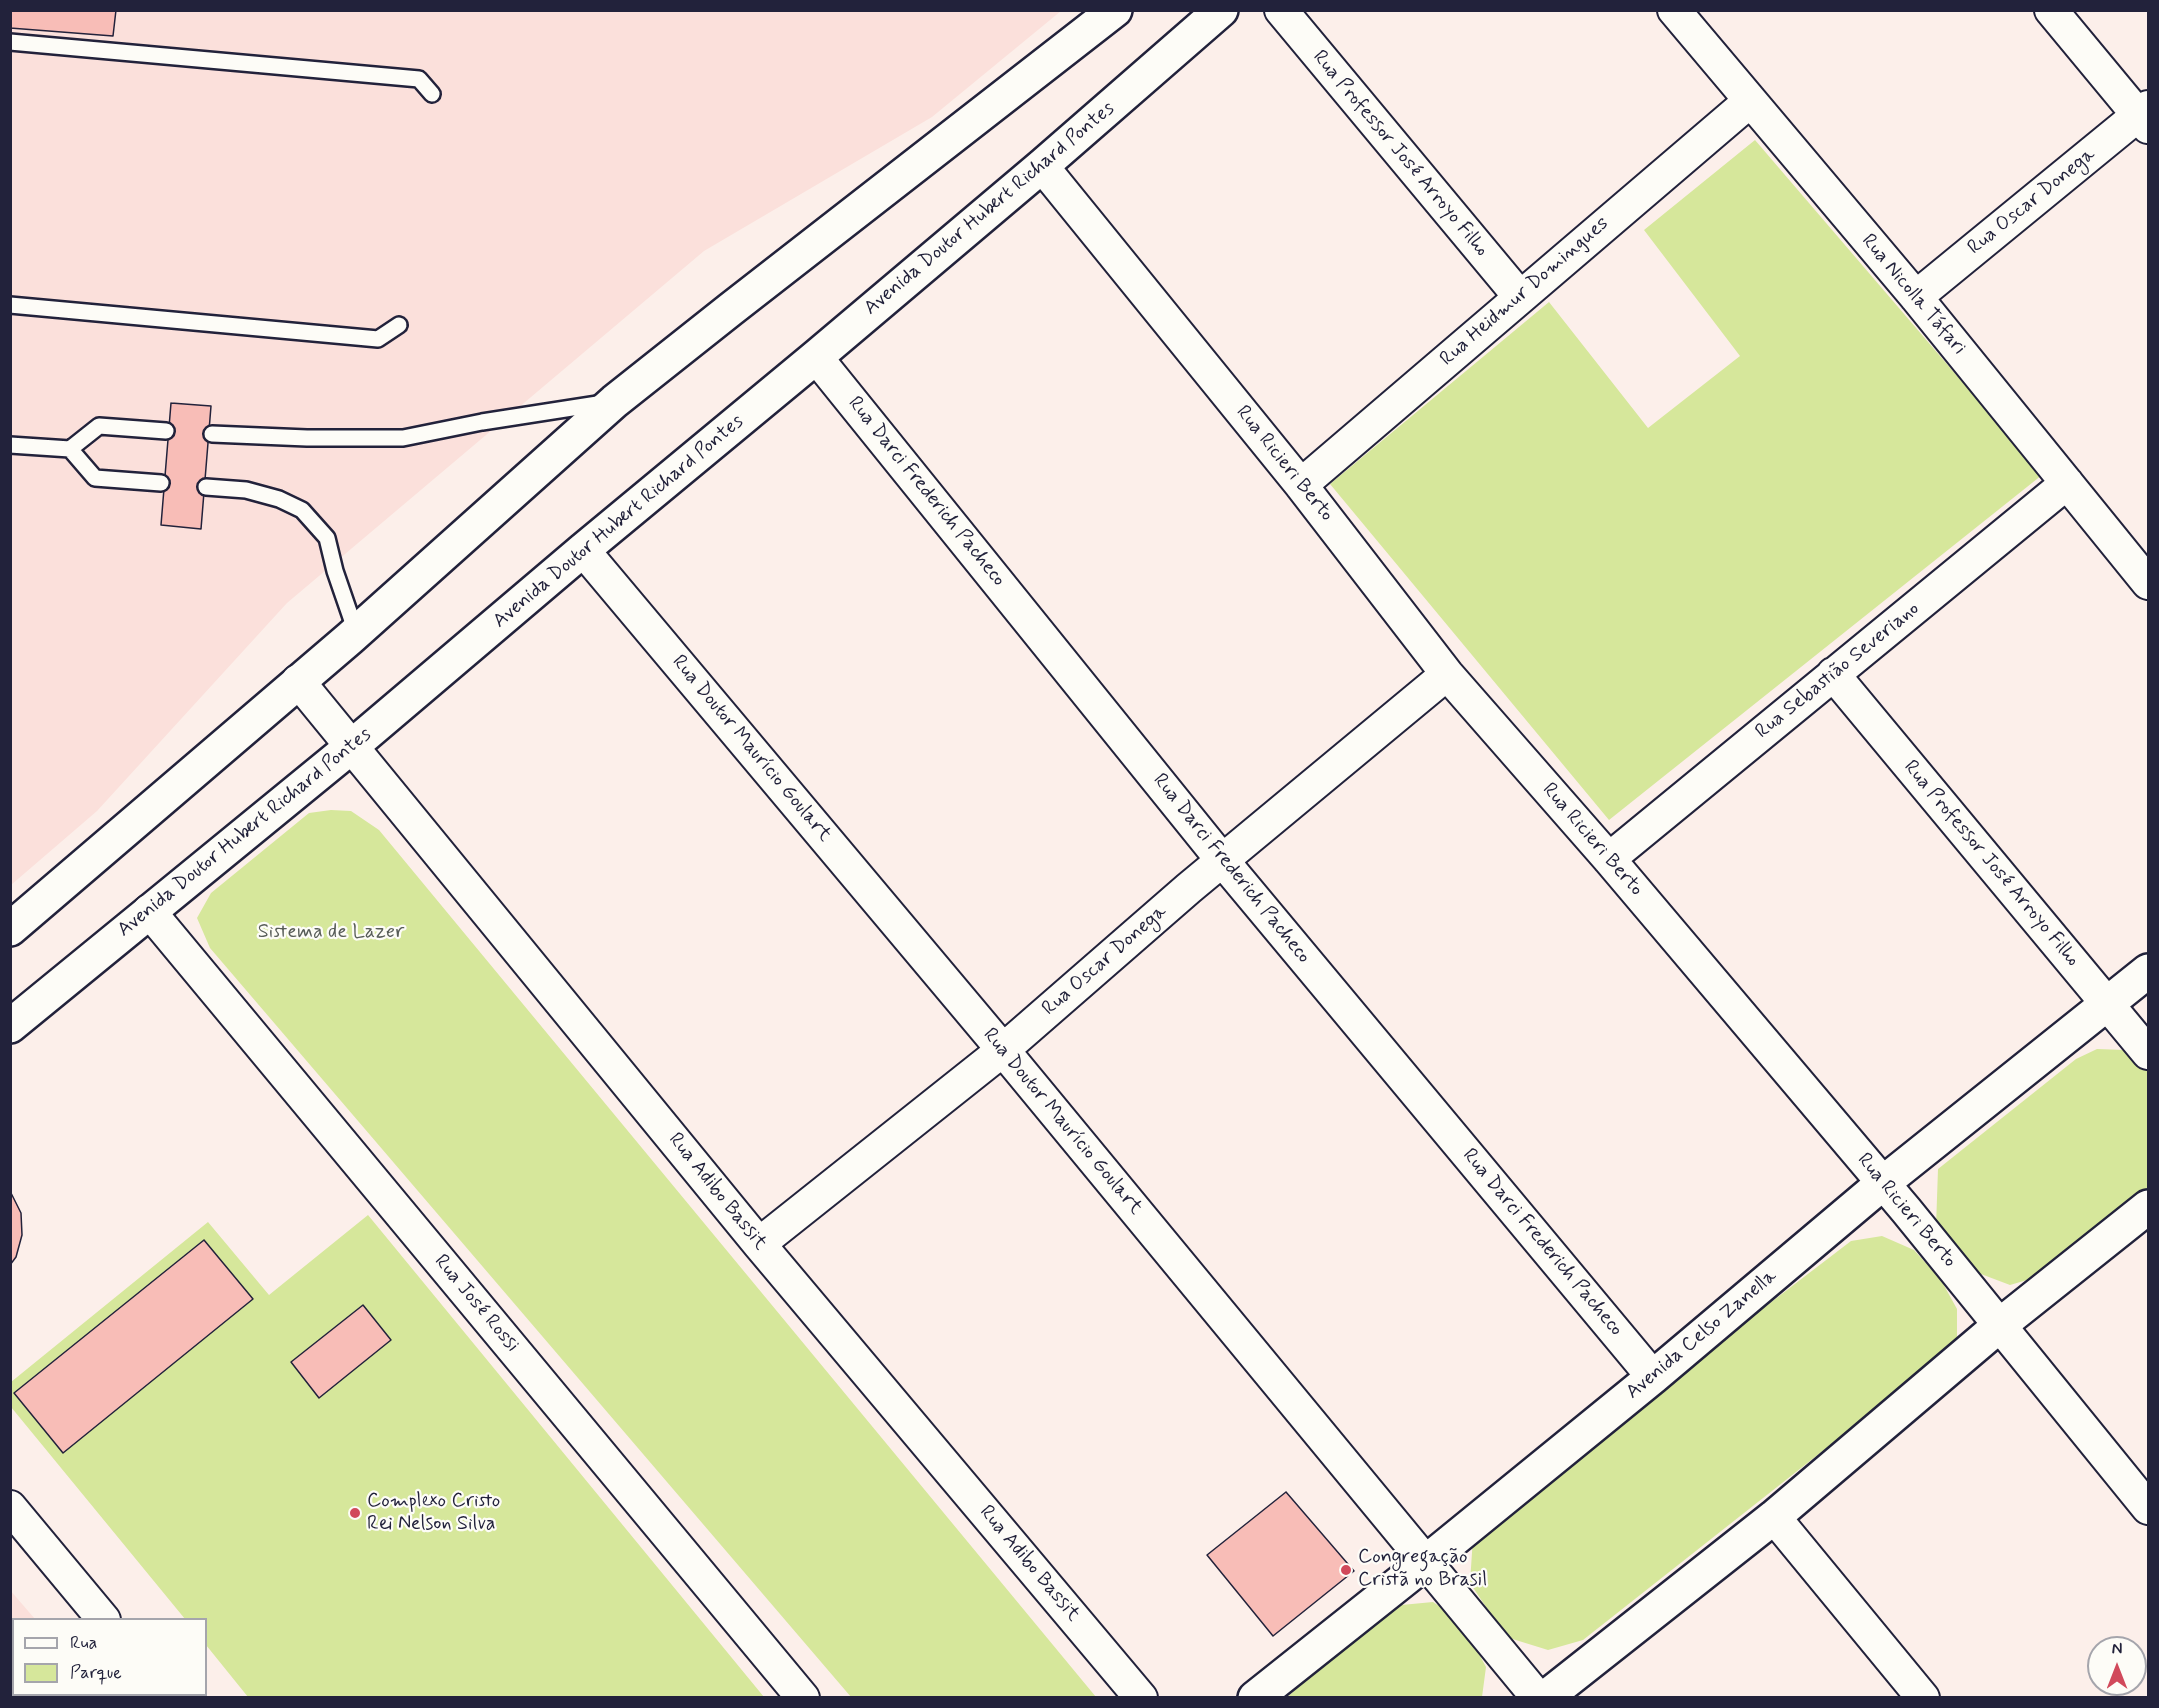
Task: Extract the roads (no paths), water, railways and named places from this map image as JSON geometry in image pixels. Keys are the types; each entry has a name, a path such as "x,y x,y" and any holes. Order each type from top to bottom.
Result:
{"main road":[{"path":"10,929 356,632 615,401 1115,10"},
{"name":"Avenida Doutor Hubert Richard Pontes","path":"10,1026 351,747 583,550 816,357 1042,166 1221,10"},
{"name":"Avenida Celso Zanella","path":"1255,1698 1653,1377 1883,1183 2148,971"},
{"path":"1545,1698 1774,1517 2000,1325 2148,1207"}],"street":[{"name":"Rua Professor José Arroyo Filho","path":"1281,10 1520,297"},
{"name":"Rua Nicolla Táfari","path":"1674,10 1916,297 2148,583"},
{"path":"2051,10 2145,116"},
{"name":"Rua Heidmur Domingues","path":"1301,485 1750,101"},
{"name":"Rua Oscar Donega","path":"1916,297 2145,116"},
{"name":"Rua Ricieri Berto","path":"1042,166 1301,485 1447,674 1609,859 1883,1183 2148,1508"},
{"name":"Rua Darci Frederich Pacheco","path":"816,357 1222,860 1653,1377"},
{"name":"Rua Sebastião Severiano","path":"1609,859 2067,483"},
{"name":"Rua Doutor Maurício Goulart","path":"583,550 1003,1050 1538,1698"},
{"name":"Rua Oscar Donega","path":"759,1244 1003,1050 1222,860 1447,674"},
{"name":"Rua Professor José Arroyo Filho","path":"1833,674 2148,1053"},
{"name":"Rua Adibo Bassit","path":"298,681 759,1244 1141,1698"},
{"name":"Rua José Rossi","path":"149,911 803,1698"},
{"path":"10,1507 102,1618"},
{"path":"1774,1517 1923,1698"}],"lane":[{"path":"10,42 419,79 432,94"},
{"path":"10,305 378,339 399,325"},
{"path":"212,434 307,438 403,438 482,422 615,401"},
{"path":"10,445 70,449 99,426 166,432"},
{"path":"70,449 95,478 161,483"},
{"path":"206,487 246,490 279,499 302,510 327,538 335,571 356,632"}],"place":[{"name":"Complexo Cristo Rei Nelson Silva","path":"355,1513"},
{"name":"Congregação Cristã no Brasil","path":"1346,1570"}],"park label":[{"name":"Sistema de Lazer","path":"331,933"}]}
